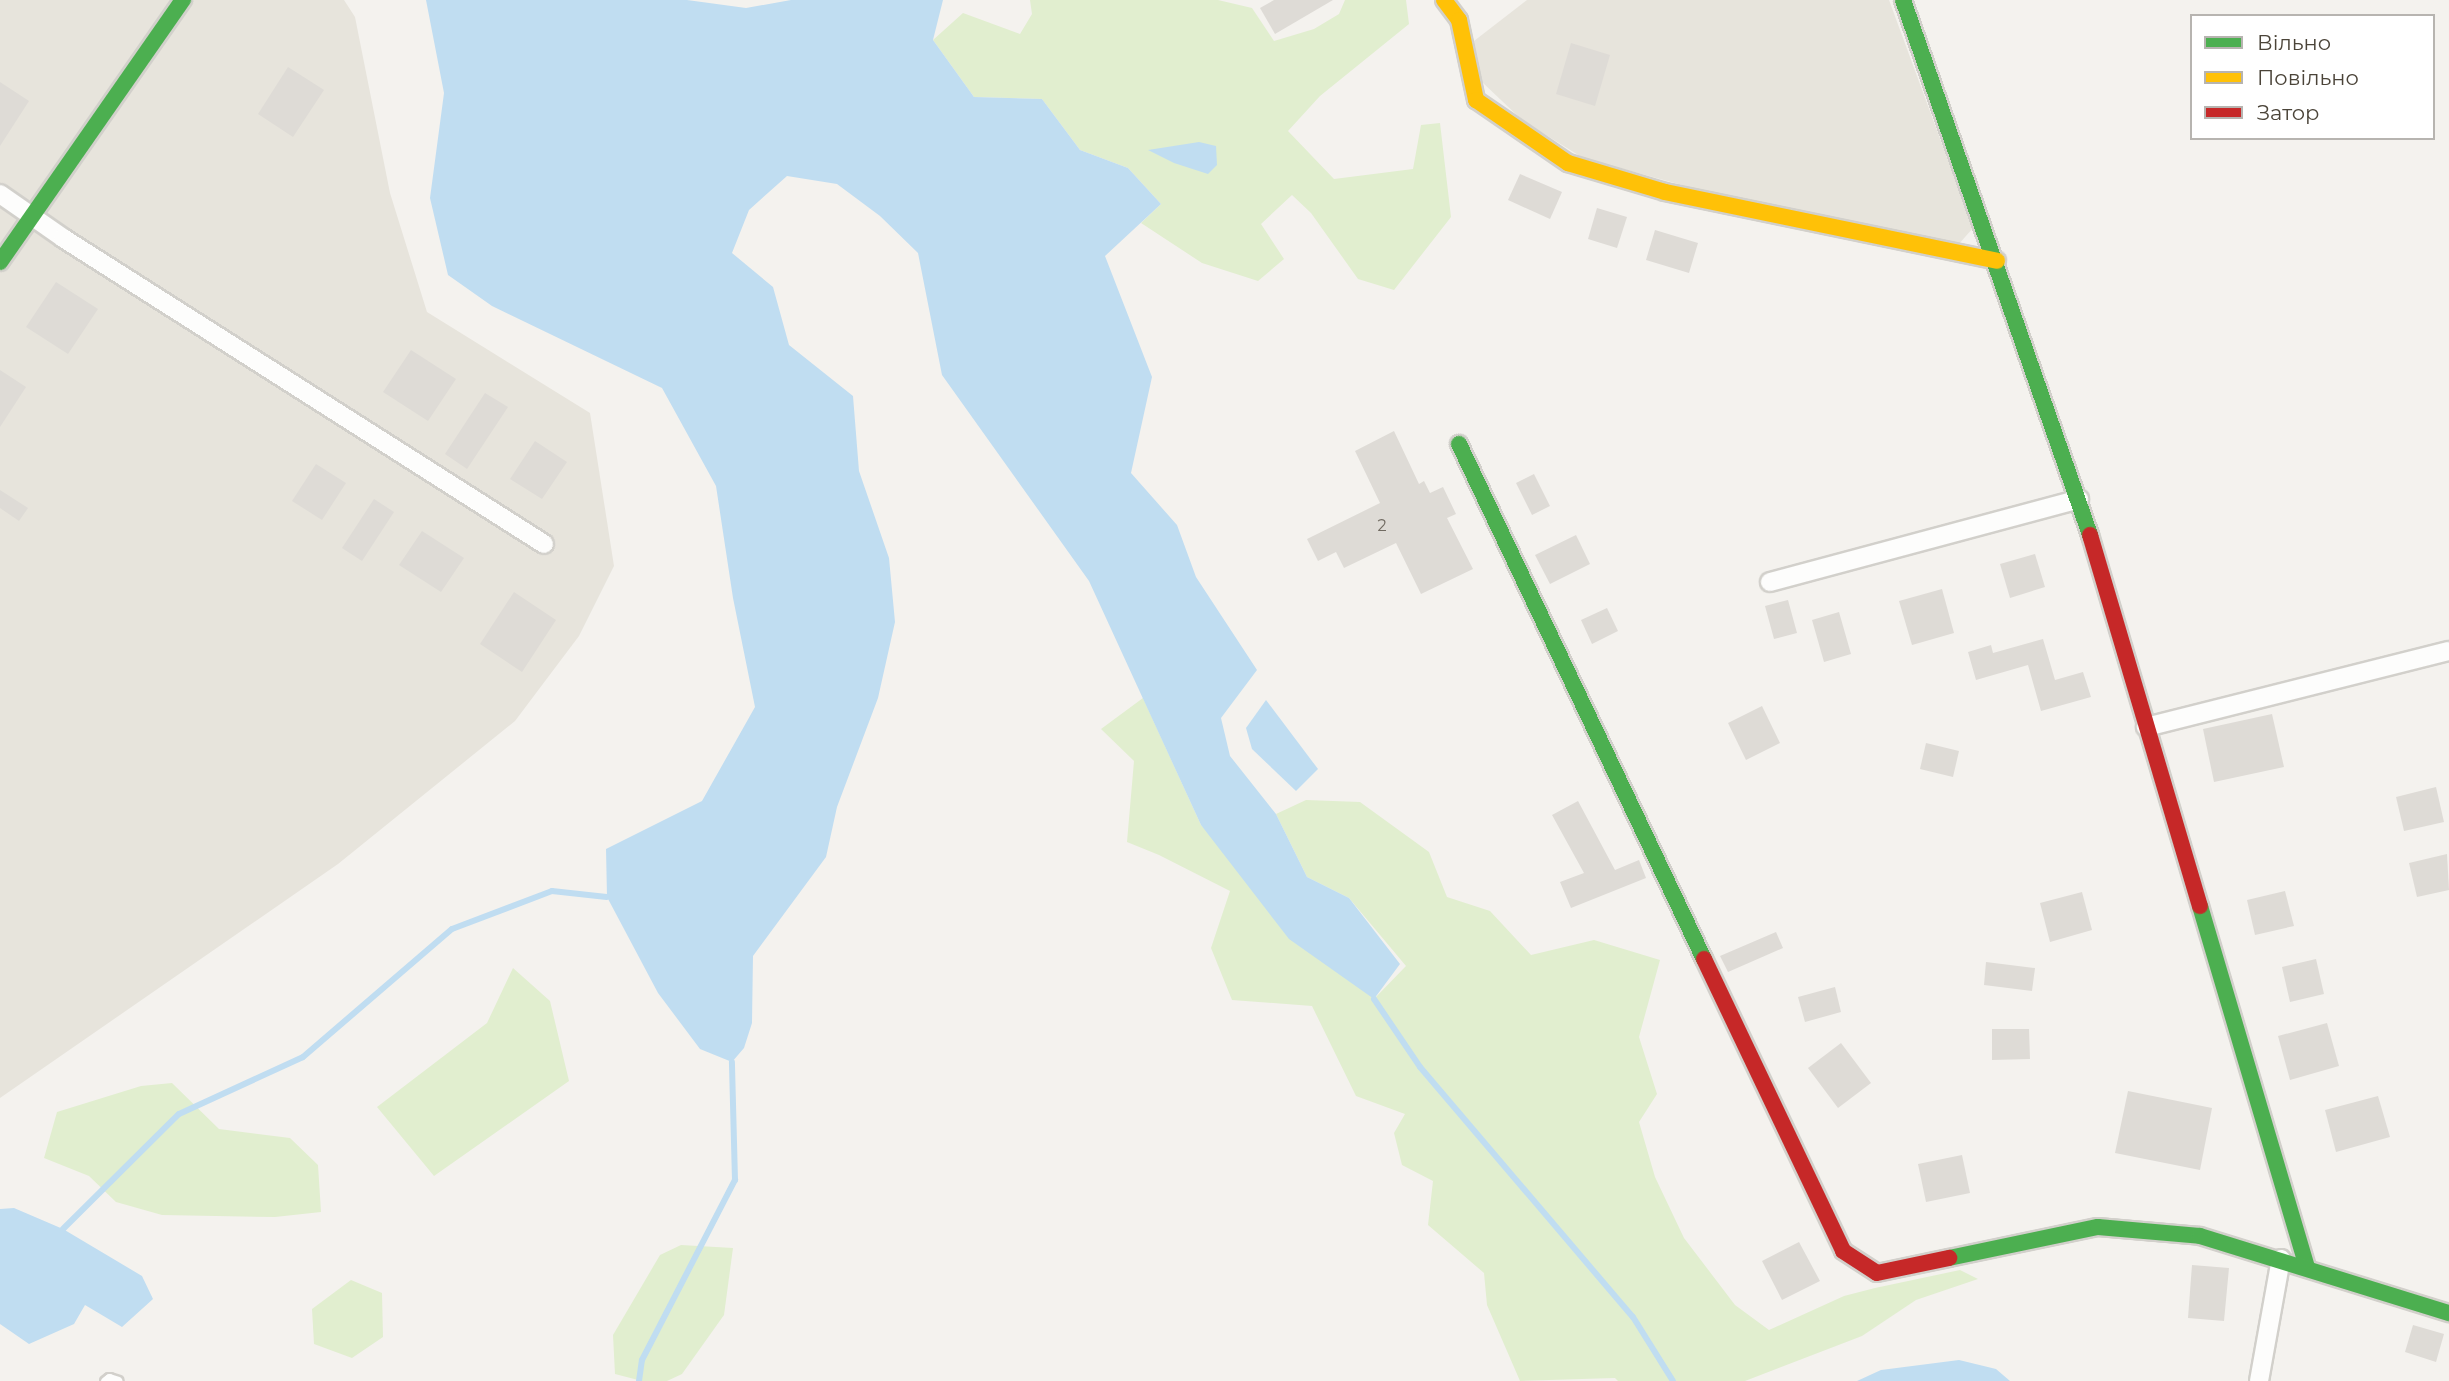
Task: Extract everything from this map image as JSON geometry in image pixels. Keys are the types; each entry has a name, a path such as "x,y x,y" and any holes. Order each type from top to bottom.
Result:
{"street":[{"path":"0,262 183,0"},
{"path":"1444,0 1459,20 1476,100 1568,163 1665,192 1997,261"},
{"path":"1903,0 2079,499 2307,1268"},
{"path":"0,194 544,544"},
{"path":"1459,444 1843,1251 1859,1265 1877,1273 2098,1227 2200,1236 2449,1313"},
{"path":"1770,582 2079,499"},
{"path":"2146,727 2449,651"},
{"path":"2259,1381 2281,1259"}],"lane":[{"path":"105,1381 108,1378 118,1381"}],"shaded area":[{"path":"0,0 344,0 355,17 390,193 427,312 590,413 614,566 579,636 515,721 338,864 0,1098"},
{"path":"1527,0 1889,0 1973,228 1958,245 1726,197 1583,158 1522,120 1482,82 1474,41"}],"green space":[{"path":"1030,0 1218,0 1252,8 1274,41 1314,29 1339,14 1345,0 1406,0 1409,24 1320,96 1288,131 1334,179 1413,169 1421,125 1440,123 1451,217 1394,290 1358,279 1311,213 1292,195 1261,224 1284,259 1258,281 1202,263 1141,223 1161,204 1128,168 1080,150 1042,99 974,97 933,40 963,13 1020,34 1032,14"},
{"path":"1143,698 1201,825 1374,999 1406,966 1349,898 1307,877 1276,814 1306,800 1360,802 1429,852 1447,897 1490,911 1531,955 1594,940 1660,960 1639,1037 1657,1094 1639,1122 1655,1177 1684,1238 1735,1305 1769,1330 1844,1296 1875,1288 1960,1270 1978,1279 1916,1300 1862,1336 1745,1381 1618,1381 1615,1378 1520,1381 1487,1305 1484,1273 1428,1225 1433,1181 1402,1165 1394,1133 1405,1114 1356,1096 1312,1006 1232,1000 1211,948 1230,891 1127,842 1134,761 1101,729"},
{"path":"513,968 550,1001 569,1081 434,1176 377,1107 487,1023"},
{"path":"172,1083 219,1129 290,1138 318,1165 321,1212 275,1217 162,1215 116,1202 89,1176 44,1158 57,1112 141,1086"},
{"path":"681,1245 733,1248 724,1315 682,1374 667,1381 642,1381 615,1374 613,1335 660,1255"},
{"path":"351,1280 382,1293 383,1337 352,1358 314,1344 312,1309"}],"water":[{"path":"426,0 687,0 746,8 791,0 943,0 933,40 974,97 1042,99 1080,150 1128,168 1161,204 1105,256 1152,377 1131,473 1177,525 1196,577 1257,670 1221,718 1230,756 1276,814 1307,877 1349,898 1400,964 1374,999 1289,939 1201,825 1089,581 942,375 918,253 880,216 837,184 787,176 749,210 732,253 773,287 789,345 853,396 859,471 889,558 895,622 878,698 837,807 826,857 753,956 752,1023 744,1048 732,1062 700,1049 658,993 607,897 606,849 702,801 755,707 733,598 716,486 662,388 492,306 448,275 430,198 444,93"},
{"path":"1199,142 1216,146 1217,165 1208,174 1174,163 1148,150"},
{"path":"1266,700 1318,769 1296,791 1252,749 1246,728"},
{"path":"14,1208 63,1229 142,1276 153,1299 122,1327 85,1305 74,1324 29,1344 0,1324 0,1209"},
{"path":"1959,1360 1996,1369 2010,1381 1857,1381 1881,1370"}],"building":[{"path":"1274,0 1333,0 1275,34 1260,8"},
{"path":"1571,43 1610,55 1595,106 1556,94"},
{"path":"288,67 324,90 293,137 258,114"},
{"path":"0,82 29,101 0,146"},
{"path":"1520,174 1562,192 1550,219 1508,200"},
{"path":"1597,208 1627,217 1617,248 1588,239"},
{"path":"1655,230 1698,243 1689,273 1646,260"},
{"path":"56,282 98,309 68,354 26,327"},
{"path":"411,350 456,379 428,421 383,392"},
{"path":"0,370 26,387 0,427"},
{"path":"485,393 508,407 467,469 445,454"},
{"path":"1394,431 1419,484 1424,481 1430,493 1443,487 1456,514 1447,518 1473,569 1421,594 1396,543 1344,568 1336,552 1318,561 1307,539 1380,503 1355,451"},
{"path":"535,441 567,462 542,499 510,479"},
{"path":"316,464 346,483 322,520 292,501"},
{"path":"1534,474 1550,506 1532,515 1516,483"},
{"path":"0,490 28,508 19,521 0,508"},
{"path":"374,499 394,512 362,561 342,548"},
{"path":"422,531 464,558 441,592 399,565"},
{"path":"1576,535 1590,564 1550,584 1535,555"},
{"path":"2035,554 2045,587 2010,598 2000,564"},
{"path":"1942,589 1954,633 1912,645 1899,601"},
{"path":"514,592 556,620 522,672 480,644"},
{"path":"1788,600 1797,633 1774,639 1765,606"},
{"path":"1607,608 1618,631 1592,644 1581,620"},
{"path":"1839,612 1851,654 1824,662 1812,620"},
{"path":"2043,639 2055,680 2083,672 2091,697 2041,711 2028,665 1976,680 1968,652 1991,645 1993,653"},
{"path":"1762,706 1780,743 1746,760 1728,723"},
{"path":"2272,714 2284,767 2214,782 2203,729"},
{"path":"1926,743 1959,751 1953,777 1920,769"},
{"path":"2436,787 2444,822 2404,831 2396,797"},
{"path":"1578,801 1615,870 1639,860 1646,878 1571,908 1560,882 1584,873 1552,815"},
{"path":"2447,854 2449,890 2417,897 2409,863"},
{"path":"2285,891 2294,926 2255,935 2247,900"},
{"path":"2082,892 2092,930 2050,942 2040,903"},
{"path":"1776,932 1783,948 1728,972 1720,956"},
{"path":"2316,959 2324,994 2290,1002 2282,967"},
{"path":"1986,962 2035,968 2032,991 1984,985"},
{"path":"1835,987 1841,1012 1805,1022 1798,997"},
{"path":"2327,1023 2339,1066 2290,1080 2278,1036"},
{"path":"1992,1029 2029,1029 2030,1059 1992,1060"},
{"path":"1841,1043 1871,1083 1838,1108 1808,1068"},
{"path":"2128,1091 2212,1108 2200,1170 2115,1153"},
{"path":"2378,1096 2390,1137 2336,1152 2325,1110"},
{"path":"1962,1155 1970,1193 1926,1202 1918,1164"},
{"path":"1799,1242 1820,1281 1782,1300 1762,1261"},
{"path":"2192,1265 2229,1268 2224,1321 2188,1318"},
{"path":"2413,1325 2444,1334 2436,1362 2405,1352"}],"waterway":[{"path":"63,1229 179,1114 303,1057 452,929 552,891 607,897"},
{"path":"1374,999 1420,1067 1633,1317 1673,1381"},
{"path":"639,1381 642,1360 735,1180 732,1062"}],"traffic: fast":[{"path":"0,262 183,0"},
{"path":"1903,0 2090,535"},
{"path":"1459,444 1704,959"},
{"path":"2200,906 2307,1268"},
{"path":"1949,1258 2098,1227 2200,1236 2449,1313"}],"traffic: slow":[{"path":"1444,0 1459,20 1476,100 1568,163 1665,192 1997,261"}],"traffic: jam":[{"path":"2090,535 2200,906"},
{"path":"1704,959 1843,1251 1877,1273 1949,1258"}]}
